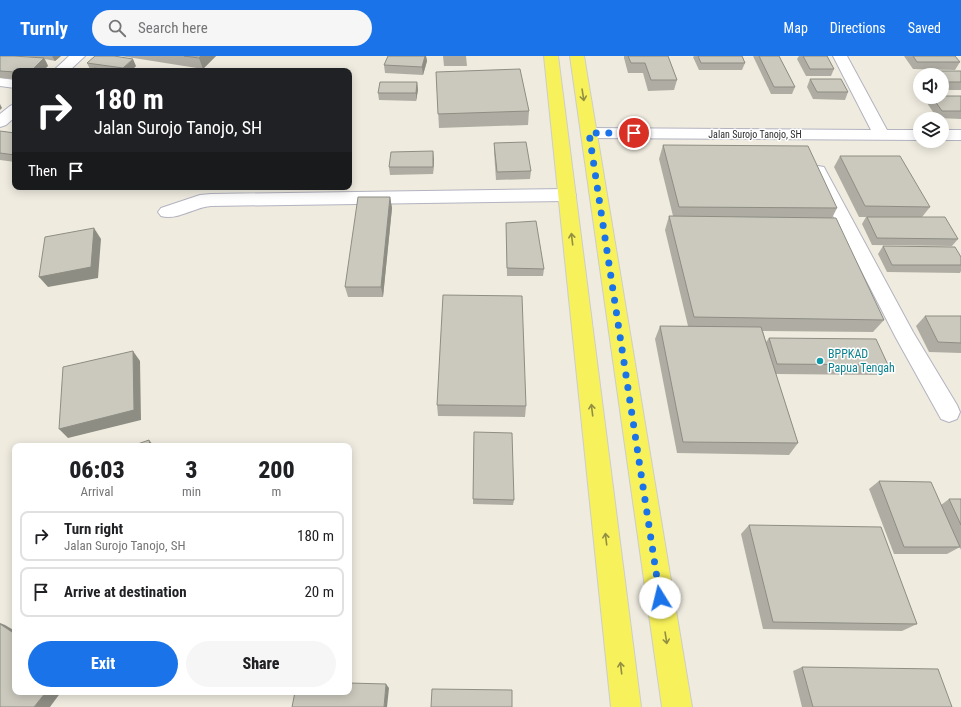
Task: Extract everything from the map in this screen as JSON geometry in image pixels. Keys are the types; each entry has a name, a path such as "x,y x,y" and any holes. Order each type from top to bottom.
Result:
{"main road":[{"path":"551,56 626,707"},
{"path":"577,56 677,707"},
{"path":"576,270 610,269"}],"street":[{"path":"64,68 78,56"},
{"path":"840,56 882,135"},
{"path":"0,82 12,84"},
{"path":"0,122 12,112"},
{"name":"Jalan Surojo Tanojo, SH","path":"589,133 913,135"},
{"path":"799,134 906,338 949,412"},
{"path":"949,135 961,135"},
{"path":"167,212 200,201 211,200 567,195"}],"building":[{"path":"0,56 44,58 34,68 12,68 12,72 0,71"},
{"path":"95,56 114,56 133,59 123,68 87,63"},
{"path":"184,56 201,56 199,58"},
{"path":"388,56 425,56 422,67 384,65"},
{"path":"628,56 668,56 677,80 651,80 645,63 631,63"},
{"path":"698,56 742,56 745,63 701,63"},
{"path":"759,56 779,56 795,87 774,87"},
{"path":"803,56 827,56 834,69 810,69"},
{"path":"913,56 955,56 960,62 917,62"},
{"path":"520,69 529,111 438,114 436,72"},
{"path":"949,71 961,71 961,82 949,82"},
{"path":"810,79 841,79 848,92 817,92"},
{"path":"380,82 417,82 416,93 378,93"},
{"path":"949,96 961,96 961,111 942,111 937,104 949,104"},
{"path":"0,131 12,133 12,155 0,153"},
{"path":"526,142 531,171 497,172 494,143"},
{"path":"663,145 808,146 837,208 679,207"},
{"path":"433,151 433,167 389,167 391,152"},
{"path":"840,156 900,156 930,207 865,206"},
{"path":"358,197 390,197 381,287 345,287"},
{"path":"669,216 836,218 884,320 694,317"},
{"path":"867,217 945,217 958,239 877,238"},
{"path":"536,221 544,269 507,268 506,223"},
{"path":"94,228 91,267 39,277 45,237"},
{"path":"883,246 955,247 961,257 961,265 892,265"},
{"path":"443,295 522,296 526,406 437,405"},
{"path":"925,316 961,316 961,343 938,342"},
{"path":"660,326 761,327 798,443 683,442"},
{"path":"769,338 876,339 888,365 777,364"},
{"path":"133,351 134,410 59,429 63,367"},
{"path":"474,432 512,433 514,500 473,499"},
{"path":"149,440 150,443 140,443"},
{"path":"879,481 931,482 960,547 904,547"},
{"path":"949,499 961,499 961,525"},
{"path":"749,525 881,527 917,624 773,622"},
{"path":"0,624 12,632 12,695 44,695 34,707 0,707"},
{"path":"802,667 938,669 952,707 813,707"},
{"path":"352,683 386,684 384,707 292,707 294,695 352,695"},
{"path":"432,689 512,690 512,707 431,707"}],"place":[{"name":"BPPKAD Papua Tengah","path":"820,361"}],"route":[{"path":"634,133 589,133 660,598"}]}
